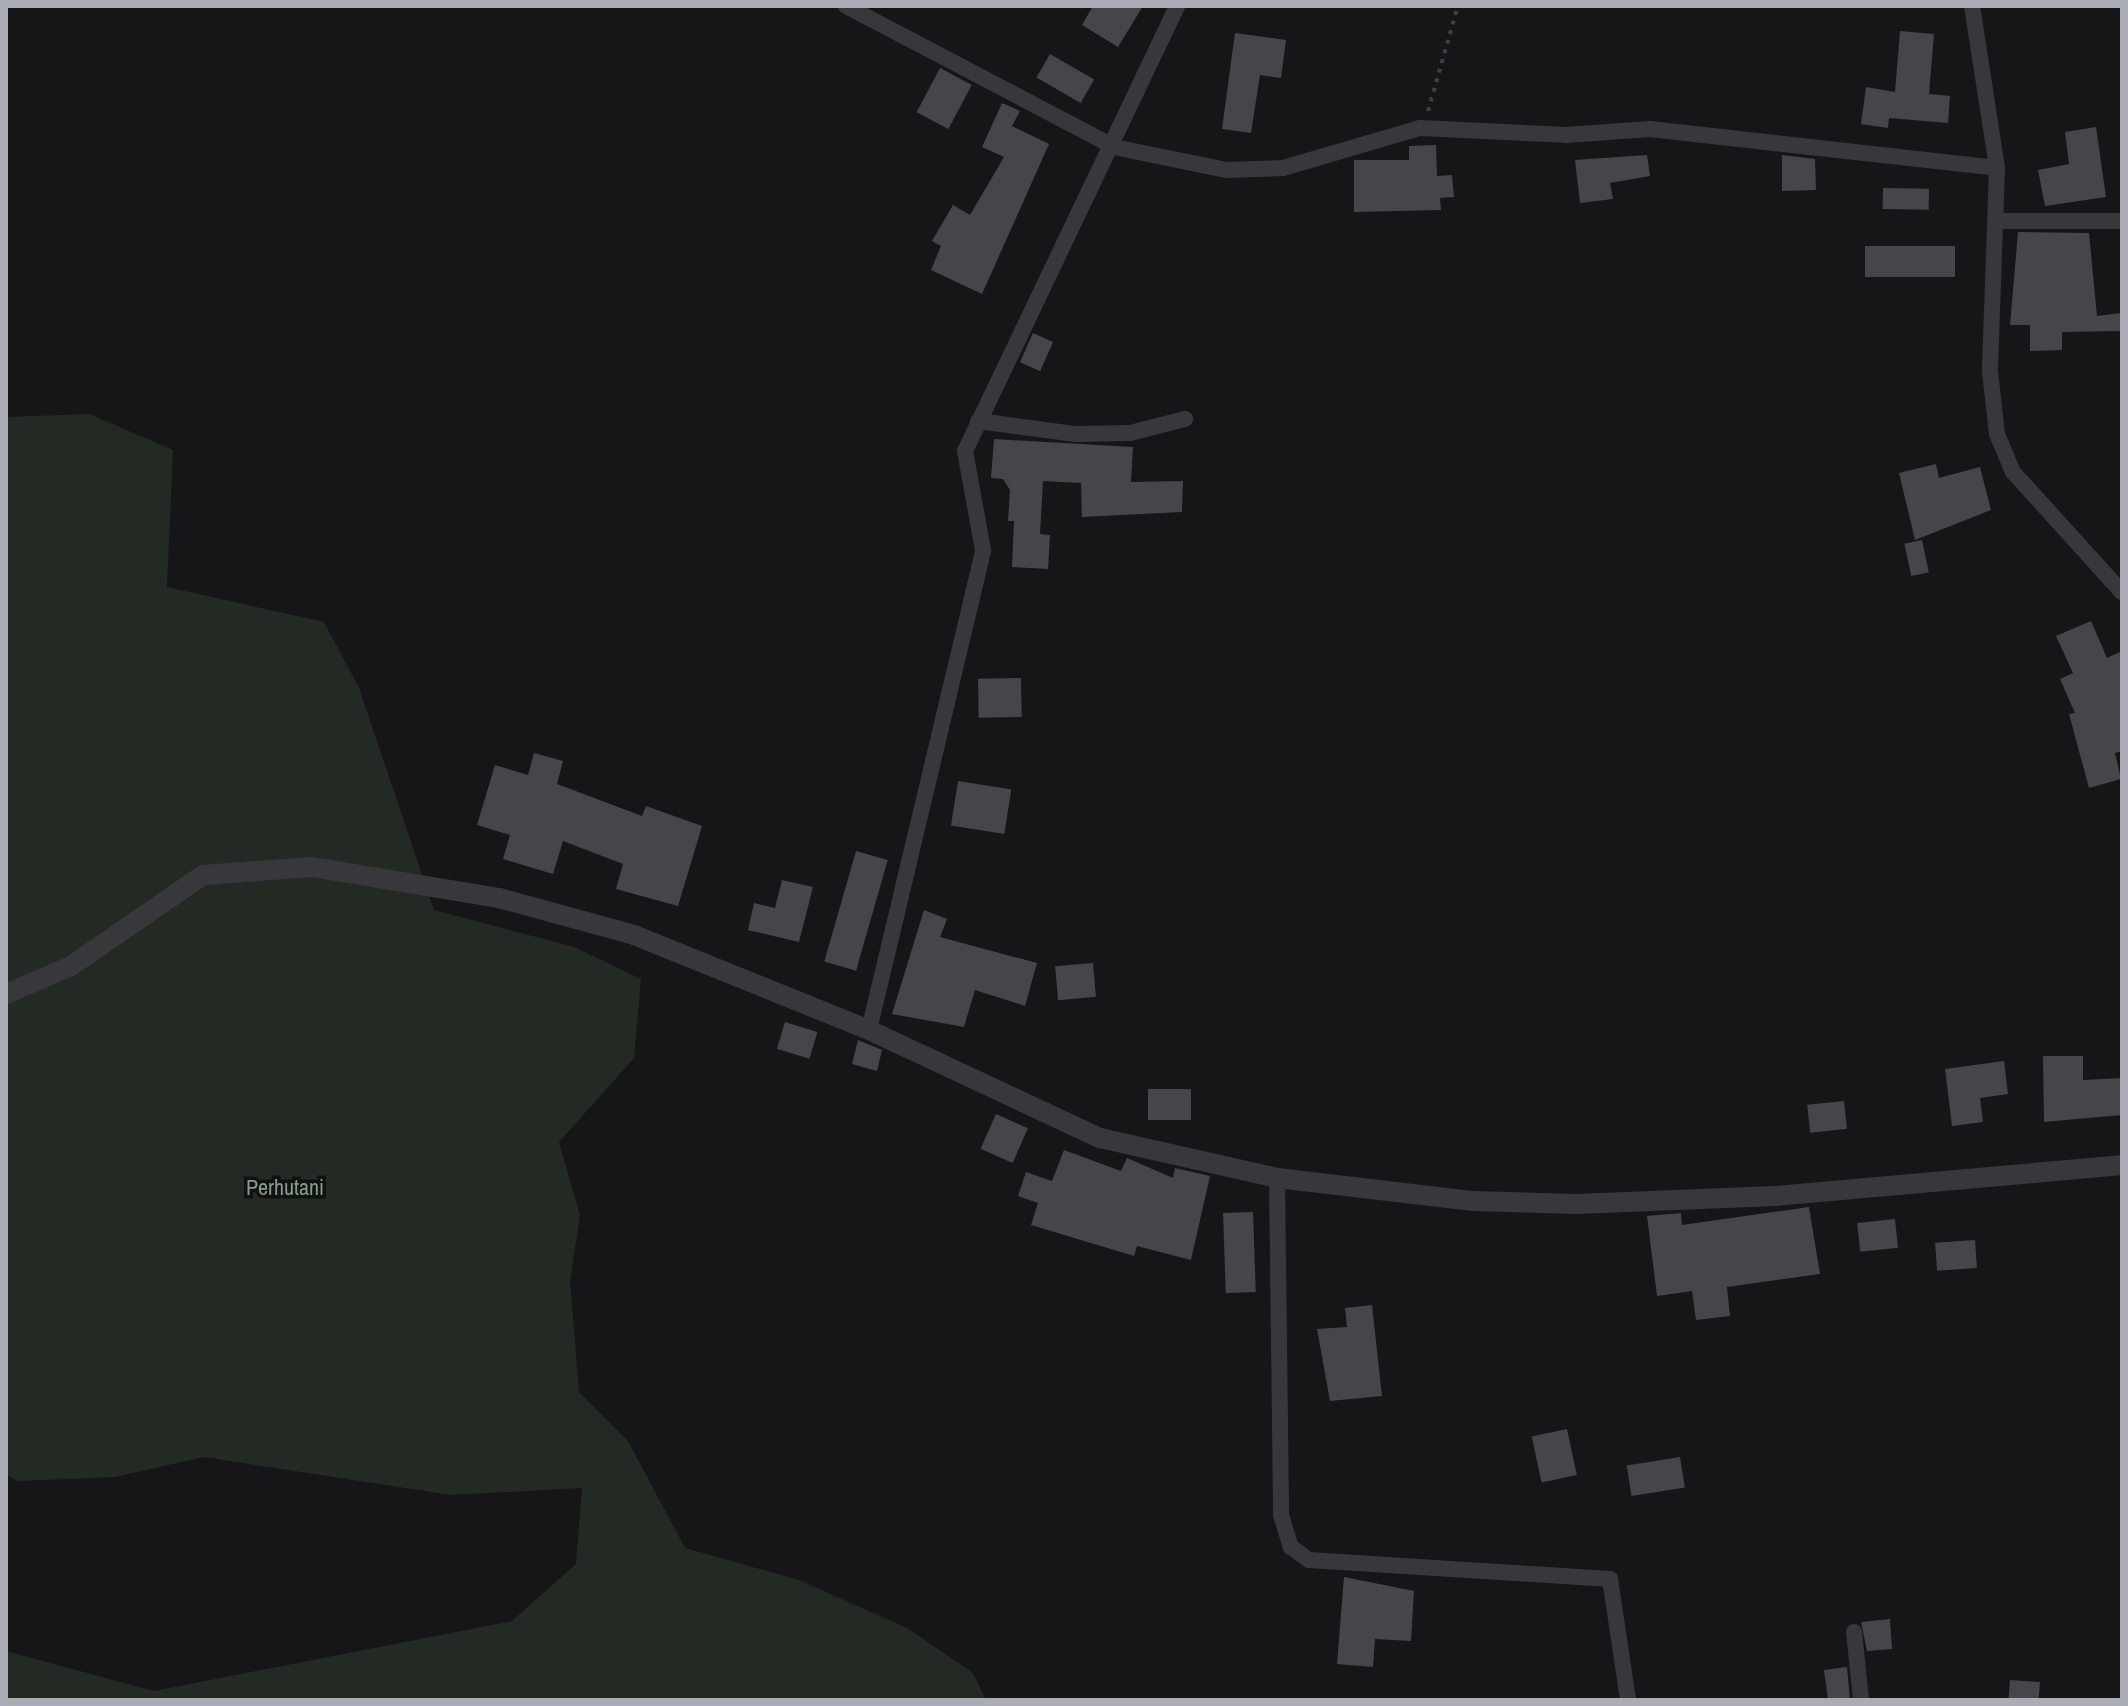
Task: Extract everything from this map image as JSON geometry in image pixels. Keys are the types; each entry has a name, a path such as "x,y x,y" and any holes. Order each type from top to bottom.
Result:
{"street":[{"path":"846,6 1114,147 1226,170 1283,168 1386,132 1420,128 1566,135 1650,129 1997,168"},
{"path":"869,1030 983,550 965,451 1026,312 1114,147 1177,6"},
{"path":"1972,6 1997,168 1998,221 1990,371 1997,434 2013,472 2122,592"},
{"path":"1998,221 2122,221"},
{"path":"978,421 1089,434 1185,419"},
{"path":"6,994 84,958 203,875 312,867 499,898 634,935 869,1030 1100,1138 1277,1178 1576,1204 1776,1196 2122,1165"},
{"path":"1277,1178 1281,1515 1291,1547 1309,1560 1610,1579 1628,1700"},
{"path":"1854,1632 1861,1700"}],"path":[{"path":"1420,128 1446,64 1458,6"}],"green space":[{"name":"Perhutani","path":"89,414 173,450 167,587 324,622 359,688 434,910 574,947 641,979 634,1058 559,1142 580,1215 570,1281 579,1392 628,1441 685,1548 799,1580 907,1628 973,1673 986,1700 6,1700 6,1651 154,1691 512,1621 576,1564 582,1488 451,1495 204,1457 115,1477 18,1481 6,1475 6,417"}],"building":[{"path":"1093,6 1143,6 1118,47 1082,25"},
{"path":"1900,31 1934,34 1929,94 1950,96 1948,123 1889,118 1888,128 1861,124 1866,87 1895,92"},
{"path":"1235,33 1286,40 1281,78 1260,75 1251,133 1222,129"},
{"path":"1050,54 1094,80 1081,103 1036,77"},
{"path":"940,68 972,85 948,129 917,112"},
{"path":"1002,103 1020,111 1012,126 1049,144 982,294 931,270 941,246 932,241 953,205 970,215 1004,157 982,147"},
{"path":"2096,127 2106,197 2045,206 2038,170 2069,164 2065,132"},
{"path":"1436,145 1437,176 1452,175 1454,197 1440,198 1441,210 1354,212 1354,160 1409,160 1409,146"},
{"path":"1647,155 1650,176 1610,183 1613,199 1580,203 1575,160"},
{"path":"1782,155 1815,159 1816,190 1782,191"},
{"path":"1883,188 1929,189 1929,210 1883,209"},
{"path":"2018,232 2089,233 2097,316 2122,313 2122,331 2062,332 2062,350 2030,351 2030,325 2010,325"},
{"path":"1865,246 1955,246 1955,277 1865,277"},
{"path":"1033,333 1053,342 1040,371 1020,362"},
{"path":"994,439 1133,447 1131,482 1183,481 1182,512 1082,517 1081,483 1043,481 1040,534 1050,535 1048,569 1012,567 1014,521 1008,521 1010,490 1003,479 991,478"},
{"path":"1936,464 1939,478 1980,467 1991,510 1915,540 1899,473"},
{"path":"1922,540 1929,572 1911,576 1904,544"},
{"path":"2091,621 2107,658 2122,651 2122,751 2115,753 2121,779 2089,788 2069,714 2075,713 2060,679 2073,673 2056,636"},
{"path":"1021,678 1022,717 979,718 978,679"},
{"path":"534,753 563,761 557,784 642,816 646,806 702,826 678,906 616,889 623,864 563,841 553,874 503,859 510,835 477,825 495,765 528,775"},
{"path":"958,781 1011,789 1004,834 951,825"},
{"path":"856,851 888,860 856,971 824,962"},
{"path":"782,880 813,887 799,942 748,930 754,903 775,908"},
{"path":"924,910 947,919 940,937 1037,963 1025,1006 975,990 964,1027 892,1014"},
{"path":"1093,963 1096,997 1058,1000 1055,966"},
{"path":"785,1022 818,1032 809,1059 777,1049"},
{"path":"858,1040 882,1050 877,1071 852,1064"},
{"path":"2043,1056 2083,1056 2083,1080 2122,1078 2122,1115 2044,1122"},
{"path":"2004,1061 2008,1094 1980,1098 1983,1122 1952,1126 1945,1069"},
{"path":"1148,1089 1191,1089 1191,1120 1148,1120"},
{"path":"1844,1101 1847,1129 1810,1133 1807,1105"},
{"path":"996,1114 1028,1128 1013,1163 981,1149"},
{"path":"1064,1150 1121,1171 1127,1158 1173,1178 1175,1168 1210,1176 1191,1260 1137,1246 1134,1256 1031,1225 1038,1203 1018,1196 1026,1172 1052,1181"},
{"path":"1809,1207 1820,1274 1727,1287 1730,1316 1696,1320 1692,1291 1657,1296 1647,1216 1681,1213 1682,1225"},
{"path":"1253,1212 1256,1292 1226,1293 1223,1213"},
{"path":"1895,1219 1898,1248 1860,1252 1857,1223"},
{"path":"1975,1240 1977,1268 1937,1271 1935,1243"},
{"path":"1372,1305 1382,1396 1330,1401 1317,1329 1347,1327 1345,1308"},
{"path":"1567,1429 1577,1475 1542,1482 1532,1436"},
{"path":"1680,1457 1685,1488 1632,1496 1627,1465"},
{"path":"1344,1577 1414,1591 1411,1641 1375,1639 1373,1667 1337,1664"},
{"path":"1890,1619 1892,1649 1867,1651 1861,1622"},
{"path":"1847,1667 1850,1700 1828,1700 1824,1670"},
{"path":"2010,1680 2040,1682 2039,1700 2009,1700"}]}
